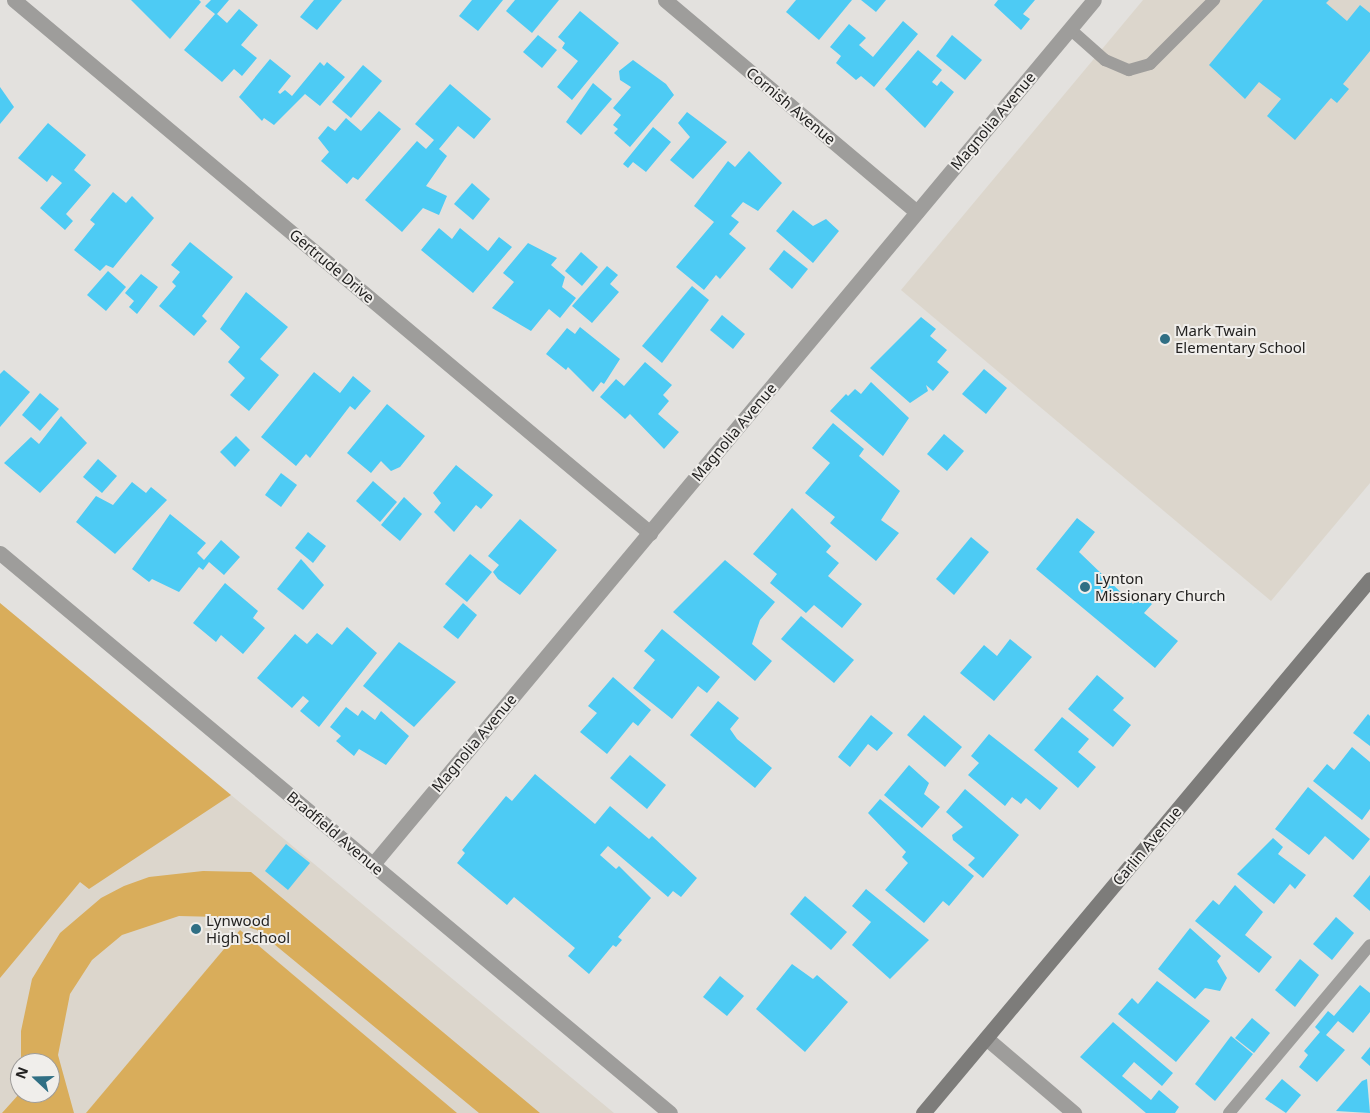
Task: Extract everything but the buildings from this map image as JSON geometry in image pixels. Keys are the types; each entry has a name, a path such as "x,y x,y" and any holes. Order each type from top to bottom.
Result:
{"street":[{"name":"Gertrude Drive","path":"14,0 650,533"},
{"name":"Cornish Avenue","path":"665,0 917,212"},
{"name":"Magnolia Avenue","path":"373,864 1094,0"},
{"name":"Bradfield Avenue","path":"0,553 670,1113"},
{"name":"Carlin Avenue","path":"923,1113 1370,578"},
{"path":"986,1038 1074,1113"}],"lane":[{"path":"1070,29 1105,60 1129,70 1150,64 1214,0"},
{"path":"1229,1113 1370,945"}],"shaded area":[{"name":"Mark Twain Elementary School","path":"1143,0 1370,0 1370,483 1271,601 901,290"},
{"name":"Lynwood High School","path":"0,603 614,1113 0,1113"},
{"path":"0,603 231,795 89,889 80,882 0,978"},
{"path":"203,871 251,872 540,1113 479,1113 257,930 219,917 179,916 122,935 92,960 70,994 58,1053 21,1053 21,1031 32,979 60,933 101,898 124,886 149,877"},
{"path":"240,930 457,1113 86,1113"},
{"path":"60,1062 74,1113 2,1113 11,1103 60,1103"}],"place":[{"name":"Mark Twain Elementary School","path":"1165,339"},
{"name":"Lynton Missionary Church","path":"1085,587"},
{"name":"Lynwood High School","path":"196,929"}]}
